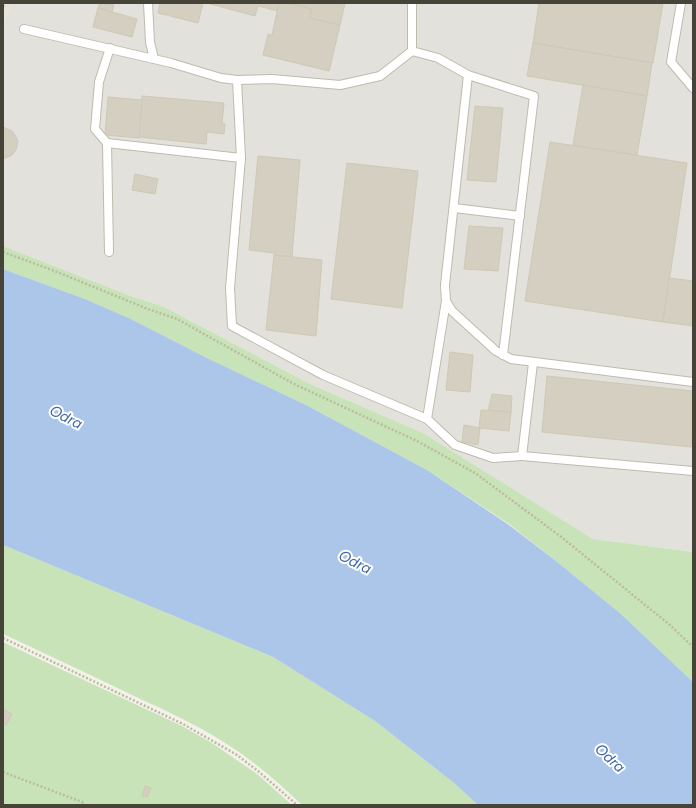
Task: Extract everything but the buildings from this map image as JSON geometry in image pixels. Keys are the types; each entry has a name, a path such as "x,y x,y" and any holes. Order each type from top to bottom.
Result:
{"lane":[{"path":"148,3 150,42 154,59"},
{"path":"412,3 412,51"},
{"path":"681,3 671,62 693,88"},
{"path":"24,29 110,48 222,78 237,80 272,79 340,85 380,76 412,51"},
{"path":"109,252 107,143 95,129 100,82 110,48"},
{"path":"412,51 438,58 468,75 534,96 502,355"},
{"path":"427,419 446,301 445,285 468,75"},
{"path":"237,80 241,158 230,288 232,326 323,375 427,419 455,444 493,458 522,456 693,471"},
{"path":"107,143 241,158"},
{"path":"454,208 520,216"},
{"path":"446,301 452,311 496,352 512,359 533,363 693,382"},
{"path":"522,456 533,363"}],"path":[{"path":"3,7 5,3"},
{"path":"3,252 177,319 294,384 417,441 475,473 560,536 670,625 693,647"},
{"path":"3,638 201,734 237,755 297,805"},
{"path":"3,772 82,802 86,805"}],"shaded area":[{"path":"3,3 12,3 3,26"},
{"path":"12,3 693,3 693,552 593,539 423,433 310,384 164,307 128,295 3,246 3,26"}],"green space":[{"path":"3,246 128,295 164,307 310,384 423,433 593,539 693,552 693,682 621,614 556,561 509,524 427,470 308,406 207,358 131,319 85,299 3,269"},
{"path":"3,545 273,657 375,721 454,783 478,805 302,805 256,764 214,736 173,714 3,634"},
{"path":"3,642 182,726 212,743 257,774 292,805 3,805"}],"water":[{"name":"Odra","path":"3,269 85,299 131,319 207,358 308,406 427,470 509,525 556,561 621,614 693,682 693,805 478,805 454,783 375,721 273,657 3,545"}]}
